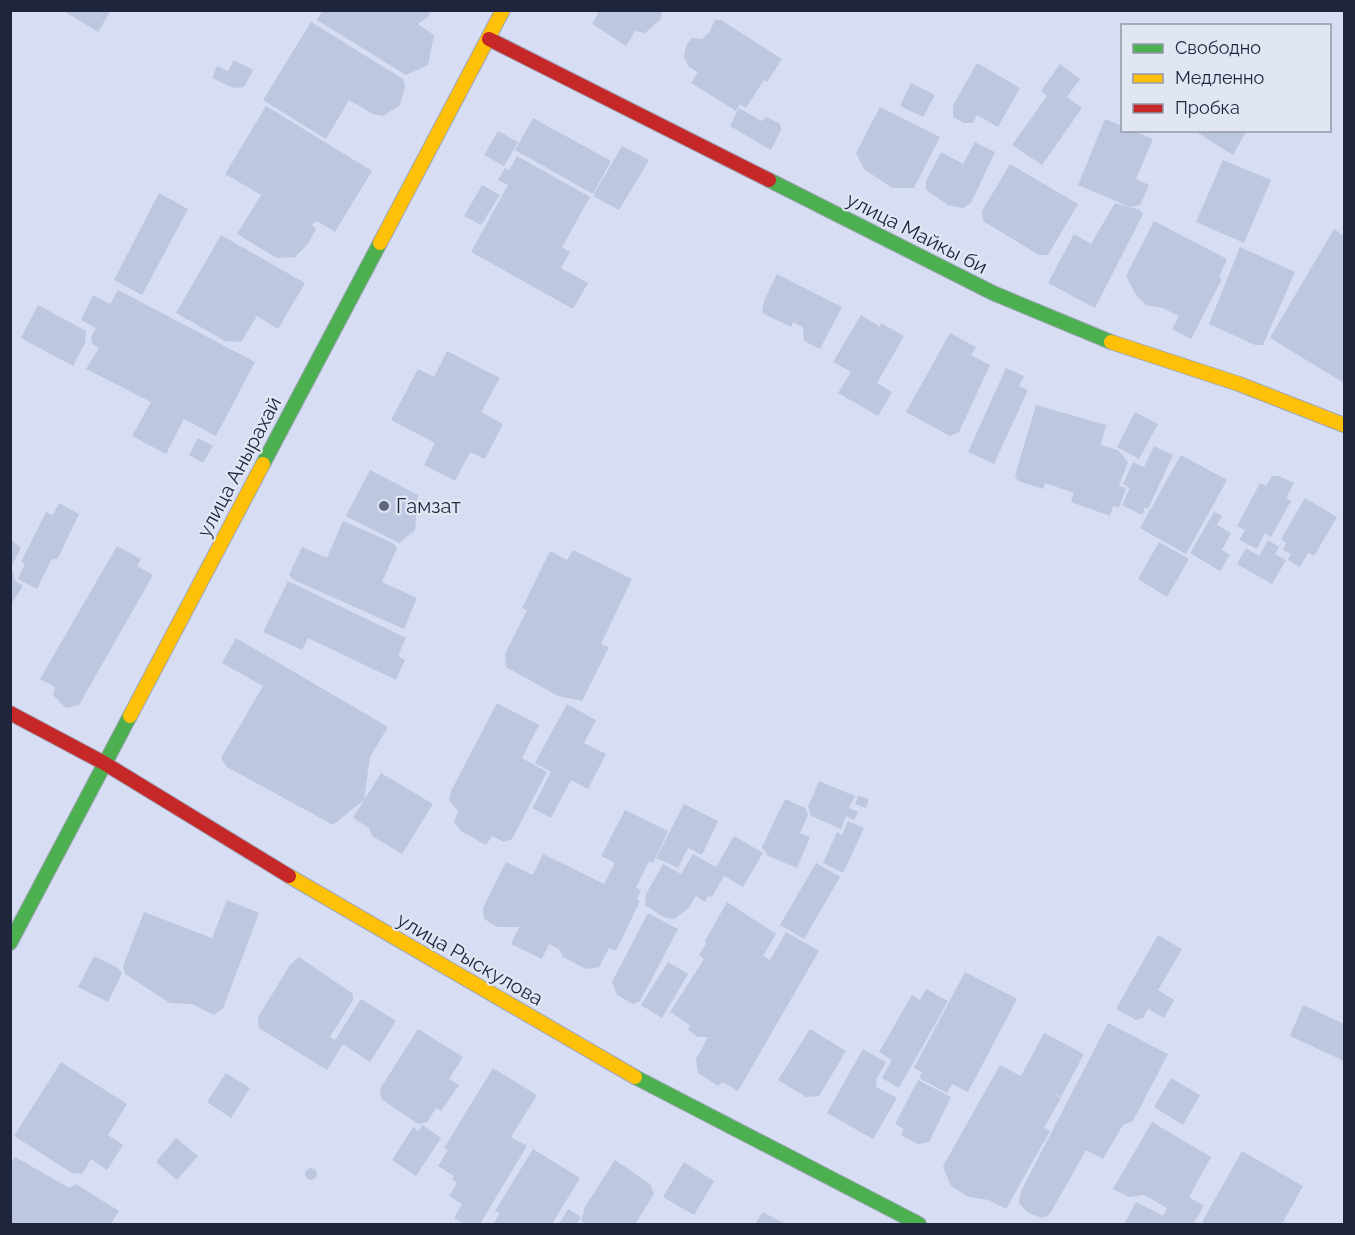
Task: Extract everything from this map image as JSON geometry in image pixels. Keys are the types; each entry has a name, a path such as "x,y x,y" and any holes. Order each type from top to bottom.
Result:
{"street":[{"name":"улица Анырахай","path":"10,944 503,10"},
{"name":"улица Майкы би","path":"489,39 993,293 1103,339 1239,384 1344,425"},
{"name":"улица Рыскулова","path":"10,713 104,764 317,894 660,1091 919,1224"}],"building":[{"path":"62,10 111,10 98,32"},
{"path":"323,10 431,10 428,17 418,24 434,35 428,65 406,75 317,20"},
{"path":"600,10 662,10 661,19 645,33 635,31 626,46 592,24"},
{"path":"715,20 721,20 782,59 767,82 764,80 746,108 740,104 736,111 691,83 698,72 689,67 684,57 686,46 692,38 702,39 709,33"},
{"path":"311,22 403,79 405,86 400,105 383,116 373,114 349,100 326,139 263,100"},
{"path":"234,60 253,70 244,87 233,88 212,78 217,66 228,71"},
{"path":"977,63 1020,88 998,127 977,115 973,123 964,123 953,117 953,105"},
{"path":"1060,64 1080,79 1067,97 1082,108 1042,165 1012,145 1047,96 1041,91"},
{"path":"911,83 935,95 923,117 900,106"},
{"path":"266,106 372,171 335,232 317,221 312,225 316,229 307,245 295,257 277,258 237,234 261,195 225,174"},
{"path":"880,107 940,137 914,188 892,188 864,169 856,153"},
{"path":"739,108 761,121 767,117 780,124 781,130 771,150 730,126"},
{"path":"533,118 611,161 593,194 515,150"},
{"path":"1105,119 1121,126 1121,132 1137,132 1153,139 1136,179 1149,185 1140,205 1130,207 1078,185"},
{"path":"498,131 518,142 504,166 484,155"},
{"path":"1196,132 1246,132 1233,155"},
{"path":"975,142 995,152 971,203 963,208 948,205 926,190 926,181 941,152 963,164"},
{"path":"622,146 649,160 619,210 593,196"},
{"path":"517,156 590,197 562,247 570,252 561,268 588,283 573,309 471,252 508,185 498,180 505,168 509,170"},
{"path":"1223,160 1271,180 1244,243 1196,222"},
{"path":"1010,164 1078,204 1048,255 1039,255 983,221 982,211"},
{"path":"482,185 500,195 481,225 464,216"},
{"path":"159,193 188,209 142,295 114,280"},
{"path":"1115,203 1140,210 1143,214 1095,308 1048,283 1074,234 1091,244"},
{"path":"1154,221 1227,259 1219,277 1222,279 1191,339 1172,329 1179,316 1163,308 1146,305 1136,295 1126,276"},
{"path":"1334,229 1344,236 1344,383 1270,338"},
{"path":"221,235 305,283 278,329 257,316 241,342 225,341 176,313"},
{"path":"1240,247 1295,272 1263,345 1255,345 1209,324"},
{"path":"777,274 842,307 820,349 804,341 803,327 793,322 791,327 762,313 764,301"},
{"path":"118,290 255,362 216,436 184,419 166,454 132,436 151,402 86,369 99,348 92,344 91,337 96,328 81,320 93,295 110,304"},
{"path":"38,305 86,331 85,343 73,366 21,338"},
{"path":"861,315 880,327 881,323 904,336 877,383 892,392 878,416 838,393 851,372 833,362"},
{"path":"950,333 976,347 971,355 990,365 959,432 950,436 906,412"},
{"path":"447,351 500,378 481,412 503,424 485,459 470,452 455,481 424,465 435,443 391,420 418,369 434,377"},
{"path":"1006,368 1024,376 1019,386 1028,390 994,464 968,452"},
{"path":"1036,405 1106,425 1101,445 1118,450 1128,462 1119,486 1126,488 1119,508 1113,506 1110,516 1071,502 1074,493 1045,483 1043,489 1018,481 1015,476"},
{"path":"1135,412 1158,424 1139,459 1117,447"},
{"path":"198,438 213,446 203,463 189,455"},
{"path":"1154,446 1173,455 1148,509 1145,507 1142,515 1122,505 1130,488 1123,484 1133,462 1144,467"},
{"path":"1181,455 1227,480 1186,554 1140,528"},
{"name":"Гамзат","path":"370,470 418,495 415,530 399,543 346,516"},
{"path":"1272,476 1279,476 1294,483 1286,498 1291,501 1271,537 1265,533 1257,549 1239,540 1245,530 1237,526 1260,483 1266,486"},
{"path":"1305,498 1337,517 1314,556 1308,553 1300,567 1288,560 1291,554 1283,550 1286,543 1281,539"},
{"path":"59,503 79,514 58,558 51,560 37,589 18,579 25,564 21,562 46,512 53,515"},
{"path":"1214,512 1222,516 1217,525 1231,533 1222,550 1230,555 1220,571 1190,553"},
{"path":"343,521 393,543 397,548 382,582 417,598 404,629 294,580 289,575 302,547 327,558"},
{"path":"10,539 21,548 10,569"},
{"path":"1268,540 1279,547 1275,554 1286,560 1272,584 1237,564 1246,548 1259,556"},
{"path":"1159,542 1189,559 1167,597 1138,579"},
{"path":"117,546 141,559 137,566 153,575 79,705 66,708 53,695 55,687 40,679"},
{"path":"573,550 632,579 601,644 609,647 582,701 558,696 506,667 505,654 527,610 522,608 550,551 567,560"},
{"path":"10,572 14,573 14,580 23,586 10,606"},
{"path":"288,581 406,638 398,656 405,660 396,680 308,638 302,650 263,632"},
{"path":"236,638 388,727 370,757 364,800 333,825 227,767 221,758 263,686 222,663"},
{"path":"497,703 539,725 522,758 547,772 512,839 504,842 492,836 486,845 461,831 454,822 458,811 449,800 451,791"},
{"path":"567,704 596,720 584,743 606,754 588,789 571,780 551,818 532,808 551,772 535,763"},
{"path":"381,773 433,804 402,854 372,836 369,828 353,818"},
{"path":"819,781 855,796 849,808 858,812 854,820 846,816 841,829 811,816 808,807"},
{"path":"858,796 869,799 866,808 855,804"},
{"path":"785,799 805,808 808,815 800,833 810,837 797,868 768,856 762,847"},
{"path":"684,804 718,821 702,855 688,848 678,868 656,858"},
{"path":"625,810 668,831 653,863 649,861 636,888 641,890 637,899 640,901 616,951 609,948 599,967 586,969 563,957 559,949 549,944 542,959 511,944 519,927 498,927 484,919 483,908 506,862 533,875 543,854 604,884 615,863 601,856"},
{"path":"848,821 864,828 843,873 823,863 837,832 842,835"},
{"path":"734,836 763,853 743,887 724,876 712,897 708,896 705,902 696,896 688,909 674,919 665,918 645,905 646,894 663,864 681,874 693,854 716,867"},
{"path":"816,863 840,877 804,939 780,925"},
{"path":"227,900 259,913 223,1008 214,1015 192,1004 170,1003 125,974 123,966 144,912 212,938"},
{"path":"727,902 776,934 763,956 770,960 786,932 819,951 738,1091 722,1082 718,1086 698,1073 696,1059 708,1037 698,1037 688,1030 690,1025 670,1012 704,959 699,955"},
{"path":"648,913 678,929 640,1001 633,1004 617,995 612,982"},
{"path":"1158,935 1182,949 1158,990 1174,1000 1164,1018 1148,1009 1143,1018 1136,1020 1116,1009"},
{"path":"94,956 118,968 122,973 108,1002 78,987"},
{"path":"299,957 353,994 353,1000 330,1037 335,1040 361,999 396,1021 370,1062 343,1044 327,1070 259,1028 258,1017 290,965"},
{"path":"668,962 688,974 662,1018 641,1005"},
{"path":"965,972 1017,999 968,1092 952,1084 947,1093 919,1078 922,1072 914,1068"},
{"path":"926,989 948,1001 899,1088 882,1078 892,1060 879,1052 912,995 920,1000"},
{"path":"1303,1005 1344,1024 1344,1061 1290,1036"},
{"path":"1108,1023 1168,1054 1133,1121 1123,1125 1103,1159 1086,1150 1050,1214 1042,1218 1027,1212 1019,1203 1021,1191"},
{"path":"418,1029 463,1057 449,1079 459,1085 441,1111 436,1108 427,1122 418,1124 381,1099 380,1089"},
{"path":"810,1029 846,1051 819,1096 806,1097 778,1080"},
{"path":"1044,1033 1084,1054 1061,1097 1051,1093 1061,1098 1044,1128 1050,1131 1006,1209 989,1200 969,1197 951,1186 943,1166 1000,1065 1021,1076"},
{"path":"863,1049 886,1062 877,1078 876,1087 897,1098 873,1139 827,1113"},
{"path":"61,1062 127,1104 108,1135 123,1145 107,1170 91,1159 82,1174 72,1173 14,1136"},
{"path":"493,1068 537,1095 511,1137 527,1146 480,1224 464,1224 454,1218 462,1204 449,1196 457,1183 452,1179 454,1176 438,1166 448,1150 444,1148"},
{"path":"226,1073 250,1088 231,1118 207,1102"},
{"path":"1171,1078 1200,1095 1183,1125 1154,1107"},
{"path":"918,1080 951,1097 929,1142 918,1144 901,1135 904,1129 895,1124"},
{"path":"1152,1122 1211,1157 1189,1197 1204,1206 1193,1224 1124,1224 1136,1202 1163,1216 1167,1208 1144,1195 1129,1197 1113,1189"},
{"path":"422,1125 441,1138 416,1176 392,1160 413,1127 418,1131"},
{"path":"176,1138 198,1156 177,1180 156,1162"},
{"path":"533,1149 580,1178 552,1224 493,1224 500,1213 495,1211"},
{"path":"1242,1151 1303,1186 1282,1224 1207,1224 1202,1222"},
{"path":"15,1157 69,1188 76,1184 119,1211 111,1224 10,1224 10,1165"},
{"path":"615,1160 650,1184 654,1194 635,1224 586,1224 581,1221 585,1207"},
{"path":"684,1162 714,1181 694,1215 663,1197"},
{"path":"313,1168 317,1174 313,1180 309,1180 305,1172"},
{"path":"568,1209 581,1217 577,1224 559,1224"},
{"path":"763,1212 785,1224 755,1224"}],"traffic: fast":[{"path":"769,180 993,293 1111,342"},
{"path":"263,464 380,243"},
{"path":"10,943 130,716"},
{"path":"635,1077 919,1224"}],"traffic: slow":[{"path":"380,243 503,10"},
{"path":"1111,342 1239,384 1344,425"},
{"path":"130,716 263,464"},
{"path":"289,876 635,1077"}],"traffic: jam":[{"path":"489,39 769,180"},
{"path":"10,713 104,763 289,876"}],"place":[{"name":"Гамзат","path":"384,506"}]}
